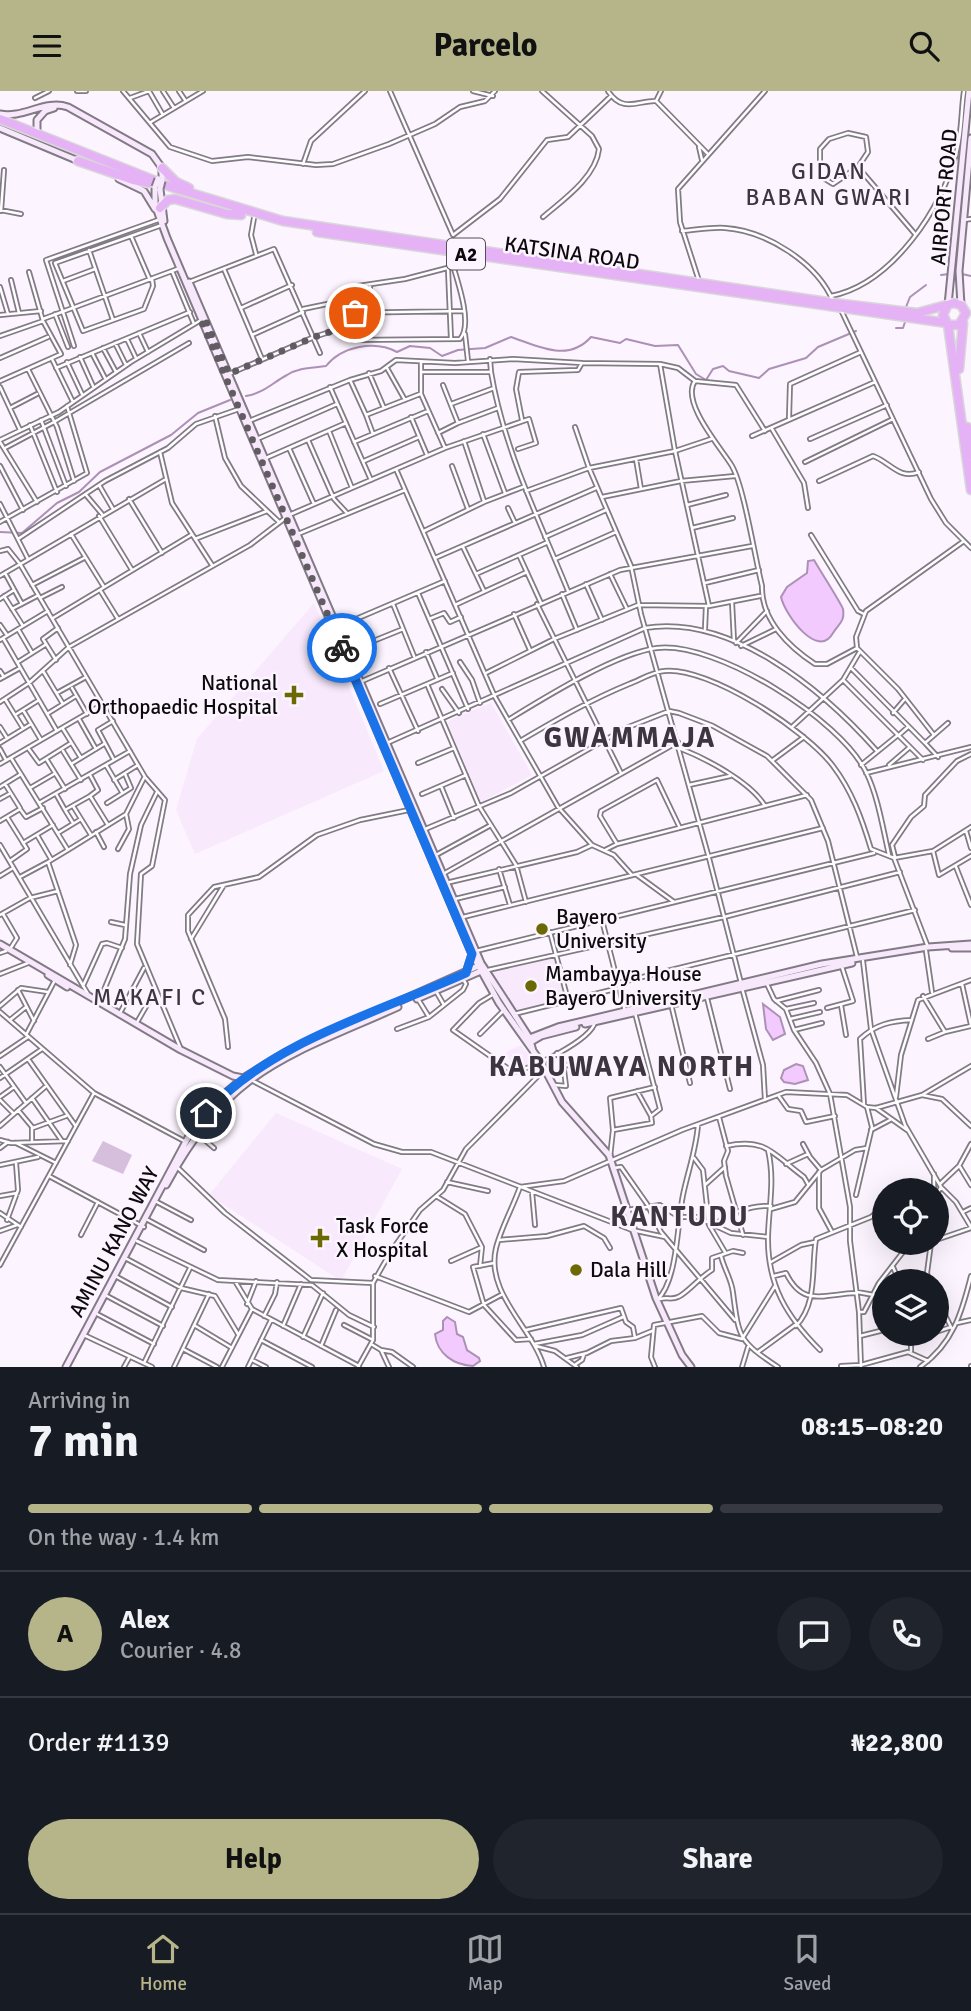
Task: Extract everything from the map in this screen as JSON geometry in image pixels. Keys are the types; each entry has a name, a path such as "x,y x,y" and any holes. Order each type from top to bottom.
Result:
{"highway":[{"name":"KATSINA ROAD","path":"0,121 254,218 316,232 700,286 917,313 947,306"},
{"name":"KATSINA ROAD","path":"0,121 155,186 240,212 700,286"},
{"path":"78,161 155,186"},
{"path":"159,210 168,200 175,199 227,214 240,212 232,202 182,185 162,168"},
{"name":"KATSINA ROAD","path":"835,303 948,324"},
{"path":"965,305 966,321 958,358 971,455"},
{"name":"A2","path":"947,306 965,305"},
{"path":"947,306 943,315 948,324 971,490"},
{"name":"A2","path":"948,324 955,326 966,321"}],"main road":[{"name":"AIRPORT ROAD","path":"956,270 969,91"},
{"path":"0,121 10,115 63,105 146,150 159,160 162,168 160,180 155,186 161,222 180,268 474,953 494,994 528,1041"},
{"path":"37,133 37,120 45,111 56,108 67,110 149,155 158,164 160,180"},
{"path":"0,121 78,161 138,187 159,210 203,320 266,458 359,682"},
{"name":"AIRPORT ROAD","path":"947,306 955,279 970,170 971,138"},
{"name":"AIRPORT ROAD","path":"955,279 965,305"},
{"path":"445,883 455,899 460,918"},
{"path":"0,946 181,1050 233,1076 246,1079"},
{"path":"528,1041 539,1033 625,1011 860,959 927,949 971,946"},
{"path":"5,951 236,1084"},
{"path":"467,976 474,953"},
{"path":"528,1041 741,985 860,959"},
{"path":"482,970 524,1029 533,1051 567,1109 611,1159 632,1230 658,1299 691,1367"},
{"name":"AMINU KANO WAY","path":"68,1367 197,1130 236,1084 335,1032 482,970"},
{"name":"AMINU KANO WAY","path":"335,1032 467,976"},
{"path":"524,1029 539,1033"},
{"name":"AMINU KANO WAY","path":"68,1367 186,1142 246,1079"}],"street":[{"path":"35,98 49,91"},
{"path":"77,91 86,91"},
{"path":"123,91 151,122 159,138 170,147 212,161 248,157 302,165 333,164 435,124 460,107 493,96 495,91"},
{"path":"130,98 149,91 163,115"},
{"path":"163,91 174,108"},
{"path":"179,91 185,101"},
{"path":"191,91 194,96"},
{"path":"151,122 203,91"},
{"path":"302,165 311,141 365,91"},
{"path":"390,91 454,235 500,199 547,140 568,138 611,96"},
{"path":"473,91 493,96"},
{"path":"542,91 598,144 598,157 577,187 543,217"},
{"path":"608,91 611,96 635,106 656,101"},
{"path":"656,101 661,91"},
{"path":"700,286 682,231 677,206 678,189 765,91"},
{"path":"835,303 860,288 915,234 930,215 958,148 964,91"},
{"path":"656,101 699,148 708,153"},
{"path":"848,133 866,137 868,152 858,167 836,184 826,181 819,168 823,144 837,135 848,133"},
{"path":"699,148 702,160"},
{"path":"858,167 915,234"},
{"path":"4,170 1,210 21,214"},
{"path":"949,173 962,176"},
{"path":"254,218 251,235 256,254"},
{"path":"963,220 971,219"},
{"path":"131,236 153,286 146,307 83,331 55,263 131,236 161,222"},
{"path":"74,346 46,261 78,247 161,222"},
{"path":"682,231 728,228 762,238 811,269 835,303 852,334 941,515 971,548"},
{"path":"78,247 81,253"},
{"path":"189,282 274,249 304,310 320,353"},
{"path":"89,250 107,296 113,321"},
{"path":"449,252 452,340"},
{"path":"0,336 180,268"},
{"path":"224,268 263,360"},
{"path":"252,335 304,310 332,303 351,288 449,268 455,269 464,311 468,361"},
{"path":"64,281 95,269"},
{"path":"172,271 194,324"},
{"path":"0,381 61,354 49,336 29,272"},
{"path":"10,280 19,313"},
{"path":"241,308 292,285"},
{"path":"370,285 370,313"},
{"path":"0,287 8,315"},
{"path":"332,303 340,313 342,328 352,340 452,340 460,339 465,334"},
{"path":"0,315 41,311"},
{"path":"340,313 464,311"},
{"path":"56,368 190,312"},
{"path":"55,314 68,347"},
{"path":"37,502 0,441 67,406 126,365 203,320"},
{"path":"229,374 314,337 342,328"},
{"path":"139,333 148,352"},
{"path":"0,358 49,336"},
{"path":"127,338 136,359"},
{"path":"115,343 126,365"},
{"path":"5,447 70,413 189,343"},
{"path":"103,348 116,372"},
{"path":"789,420 790,384 861,352"},
{"path":"92,353 106,379"},
{"path":"80,357 94,388"},
{"path":"51,359 73,402"},
{"path":"490,359 503,427 524,489 568,591"},
{"path":"249,421 330,387 387,368 396,361 638,361 678,368 695,381 736,385 765,431"},
{"path":"421,361 421,394 445,448"},
{"path":"67,362 83,395"},
{"path":"522,420 516,389 519,372 578,370 582,363"},
{"path":"660,364 681,481 705,583 705,629"},
{"path":"387,368 405,400"},
{"path":"28,369 54,422 74,481"},
{"path":"421,372 491,372"},
{"path":"369,373 384,408"},
{"path":"350,380 373,434"},
{"path":"695,381 692,388 704,429 732,465 736,476 759,571 762,596 776,629 815,664 827,664 857,648"},
{"path":"752,436 875,382"},
{"path":"443,385 458,423"},
{"path":"330,387 371,480"},
{"path":"450,404 494,388"},
{"path":"1,389 20,430"},
{"path":"10,408 38,393"},
{"path":"366,415 421,394"},
{"path":"257,439 337,404"},
{"path":"810,439 887,405"},
{"path":"0,522 66,487 86,473 87,468 67,406"},
{"path":"17,537 99,485 160,452 196,424 240,408"},
{"path":"438,433 498,408"},
{"path":"354,442 428,411"},
{"path":"215,416 225,458 237,479 246,492 279,523"},
{"path":"411,417 427,456"},
{"path":"805,462 894,419"},
{"path":"41,420 66,487"},
{"path":"0,702 29,683 69,646 250,545 288,515 445,448 522,420 530,420 537,441 518,449"},
{"path":"266,458 345,423"},
{"path":"30,425 57,492"},
{"path":"575,426 589,468 631,566 638,605 700,822 763,1065 765,1100"},
{"path":"772,429 804,483 808,508"},
{"path":"329,431 352,488"},
{"path":"483,434 505,493"},
{"path":"362,461 419,437"},
{"path":"424,532 505,493 589,468 675,451 711,439"},
{"path":"309,440 332,496 348,514"},
{"path":"464,442 484,502"},
{"path":"289,448 314,504"},
{"path":"160,452 172,503 212,565"},
{"path":"819,481 873,456 894,470 911,475 919,472"},
{"path":"636,459 641,489"},
{"path":"0,466 23,510"},
{"path":"452,466 468,509"},
{"path":"396,469 495,697 558,807 592,845 617,857 632,875"},
{"path":"602,497 681,481 736,476"},
{"path":"0,576 166,479"},
{"path":"99,485 113,509"},
{"path":"435,558 597,488"},
{"path":"298,534 406,490"},
{"path":"86,495 101,515 132,571"},
{"path":"687,505 726,495"},
{"path":"129,499 162,553"},
{"path":"0,504 28,559"},
{"path":"508,508 515,523"},
{"path":"545,537 606,509"},
{"path":"195,539 268,511"},
{"path":"692,528 733,518"},
{"path":"555,559 615,532"},
{"path":"71,534 104,587"},
{"path":"52,619 191,535"},
{"path":"811,535 858,611 863,614"},
{"path":"934,735 898,689 860,652 856,637 863,614 964,541"},
{"path":"475,573 548,543"},
{"path":"462,546 484,591"},
{"path":"359,682 610,573 631,566 699,557 752,546"},
{"path":"0,551 8,549 19,564 145,777 166,802 152,866 141,874 136,932 138,949 181,1050"},
{"path":"519,555 554,639 621,773"},
{"path":"32,585 84,558"},
{"path":"705,583 759,571"},
{"path":"456,605 527,572"},
{"path":"5,573 22,604"},
{"path":"610,573 626,609"},
{"path":"349,622 445,581"},
{"path":"586,583 602,619"},
{"path":"12,609 62,587"},
{"path":"14,590 2,597 23,626"},
{"path":"100,590 118,619"},
{"path":"418,593 468,709"},
{"path":"562,594 577,630"},
{"path":"486,673 554,639 638,605 707,606 762,596"},
{"path":"732,602 735,643"},
{"path":"393,604 415,657"},
{"path":"48,611 1,639 57,731"},
{"path":"735,643 767,611"},
{"path":"429,619 444,613 450,622 461,617"},
{"path":"514,614 531,650"},
{"path":"356,619 363,645 403,629"},
{"path":"0,625 7,635"},
{"path":"385,744 495,697 565,661 645,628 686,626 705,629 797,677 824,698 877,751"},
{"path":"56,660 45,645 43,637 58,628"},
{"path":"18,629 32,653"},
{"path":"741,646 776,629"},
{"path":"17,663 45,645"},
{"path":"508,720 574,681 651,649 680,647 705,653 765,682 809,711 861,765 866,773 889,855"},
{"path":"426,652 438,680"},
{"path":"792,727 843,680 860,652"},
{"path":"460,662 472,680 481,703"},
{"path":"389,667 418,731"},
{"path":"0,671 2,678 20,668"},
{"path":"851,668 937,757"},
{"path":"43,671 63,704"},
{"path":"520,741 585,702 659,672 682,673 715,683 755,703 804,737 832,764 845,783 859,812 871,849 876,852 894,858 933,851 971,827"},
{"path":"380,704 453,673"},
{"path":"57,693 86,677"},
{"path":"843,680 923,760"},
{"path":"427,684 479,806 516,865 526,902"},
{"path":"72,688 87,714"},
{"path":"442,689 459,713"},
{"path":"47,714 76,696"},
{"path":"5,699 23,728"},
{"path":"15,715 39,700"},
{"path":"893,713 904,700"},
{"path":"0,764 103,704"},
{"path":"23,710 41,741"},
{"path":"423,831 511,793 603,739 669,711 713,726 773,760 807,795 823,828 848,926 860,959 870,1029 908,1131 937,1178"},
{"path":"79,719 96,749"},
{"path":"88,735 113,721"},
{"path":"925,743 948,723"},
{"path":"0,743 31,724"},
{"path":"0,727 7,739"},
{"path":"861,765 908,727"},
{"path":"63,729 81,758"},
{"path":"98,730 114,760"},
{"path":"773,760 804,737"},
{"path":"441,875 678,742"},
{"path":"28,748 37,763 63,751 71,743"},
{"path":"71,764 105,743"},
{"path":"888,765 911,747"},
{"path":"866,773 888,765 937,757 971,747"},
{"path":"418,763 455,748"},
{"path":"679,748 757,793 766,806"},
{"path":"0,749 6,760"},
{"path":"63,751 81,780"},
{"path":"39,803 130,751"},
{"path":"932,993 927,949 894,858 892,845 911,817 924,806 925,795 957,761 971,754"},
{"path":"11,758 68,850"},
{"path":"47,760 65,789"},
{"path":"106,765 122,794"},
{"path":"114,780 138,765"},
{"path":"30,788 55,773"},
{"path":"107,803 131,789 125,773"},
{"path":"0,787 21,774"},
{"path":"65,810 98,790 90,775"},
{"path":"422,794 466,775"},
{"path":"689,785 731,776"},
{"path":"19,877 126,814 145,777"},
{"path":"617,843 600,816 601,811 657,780 679,827"},
{"path":"5,784 26,817 43,808"},
{"path":"441,786 454,818"},
{"path":"99,1002 122,948 132,865 141,825 157,792"},
{"path":"0,799 11,793"},
{"path":"56,794 74,823"},
{"path":"606,850 617,843 807,795"},
{"path":"90,796 108,825"},
{"path":"73,806 91,835"},
{"path":"0,821 20,809"},
{"path":"228,1047 225,1020 191,939 188,915 214,887 247,881 266,873 317,835 360,820 413,809"},
{"path":"118,849 129,829 126,814"},
{"path":"7,817 26,852 10,861"},
{"path":"58,833 81,819"},
{"path":"23,843 53,825"},
{"path":"436,860 492,825"},
{"path":"460,918 823,828"},
{"path":"965,831 971,848"},
{"path":"96,832 104,847"},
{"path":"37,835 50,861 76,945 70,965"},
{"path":"0,845 90,997"},
{"path":"445,883 577,852 592,845"},
{"path":"933,851 937,874 956,867 971,856"},
{"path":"474,953 876,852"},
{"path":"956,867 971,905"},
{"path":"0,876 13,868"},
{"path":"499,869 510,905"},
{"path":"482,970 724,918 900,872"},
{"path":"637,875 675,902"},
{"path":"191,939 224,884"},
{"path":"455,899 505,887"},
{"path":"5,951 17,938 1,915 30,898 58,891"},
{"path":"514,1014 734,954 915,910"},
{"path":"602,920 625,1011"},
{"path":"111,922 126,925"},
{"path":"550,932 568,1001"},
{"path":"83,986 102,944 122,948"},
{"path":"0,974 28,963"},
{"path":"827,1008 853,1000 842,965"},
{"path":"119,1015 145,966"},
{"path":"397,1029 429,1017 465,987 467,976"},
{"path":"0,1055 27,1036 55,980"},
{"path":"896,1101 901,1055 917,1002 923,996 971,980"},
{"path":"765,981 776,1001 786,1009 794,1030 816,1063 830,1094 850,1225 859,1312 861,1366"},
{"path":"928,1039 971,1025 961,983"},
{"path":"0,1006 23,988 48,992"},
{"path":"18,990 34,1021"},
{"path":"776,1001 819,990"},
{"path":"136,1024 155,991"},
{"path":"436,991 444,1005"},
{"path":"494,994 479,1003 453,1030 513,1072 557,1053 591,1031 594,1022"},
{"path":"706,995 730,1089"},
{"path":"923,996 945,1032"},
{"path":"418,999 429,1017"},
{"path":"786,1009 814,1003"},
{"path":"671,1004 690,1083"},
{"path":"841,1005 846,1035"},
{"path":"10,1020 27,1006"},
{"path":"480,1034 504,1010"},
{"path":"0,1012 94,1093 186,1142"},
{"path":"790,1019 820,1012"},
{"path":"635,1013 660,1109 652,1116"},
{"path":"856,1195 871,1130 860,1042 870,1029 892,1021 912,1020"},
{"path":"794,1030 822,1023"},
{"path":"0,1078 42,1049"},
{"path":"557,1053 568,1067 579,1069"},
{"path":"28,1059 76,1126"},
{"path":"553,1085 566,1086 563,1062"},
{"path":"876,1108 922,1095 971,1066"},
{"path":"0,1067 26,1103"},
{"path":"234,1280 252,1309 359,1366 372,1342 373,1283 376,1276 420,1210 447,1182 466,1149 545,1069"},
{"path":"246,1079 374,1144 402,1152 431,1152 632,1230 665,1237"},
{"path":"0,1126 46,1086"},
{"path":"14,1087 0,1100 14,1114"},
{"path":"611,1159 613,1130 610,1098 655,1087"},
{"path":"520,1187 564,1181 599,1169 611,1159 719,1116 795,1090 847,1095 866,1106 876,1108 908,1131"},
{"path":"613,1130 653,1123 652,1116 637,1091"},
{"path":"0,1264 94,1093"},
{"path":"778,1095 788,1109 801,1111 804,1121 835,1117"},
{"path":"922,1095 942,1099 971,1126"},
{"path":"32,1098 62,1141"},
{"path":"18,1110 32,1128 32,1142"},
{"path":"32,1128 68,1115"},
{"path":"719,1116 726,1146 725,1167 743,1235"},
{"path":"871,1130 891,1119"},
{"path":"658,1299 669,1280 698,1124"},
{"path":"197,1130 214,1148"},
{"path":"0,1140 16,1143 68,1141"},
{"path":"0,1148 8,1142"},
{"path":"726,1146 754,1142 768,1150 808,1184"},
{"path":"16,1143 56,1163"},
{"path":"948,1178 959,1166 971,1143"},
{"path":"803,1144 820,1171 819,1208 832,1232"},
{"path":"714,1227 719,1220 738,1213 795,1202 820,1171 867,1147"},
{"path":"768,1150 773,1173 768,1237 775,1286 796,1326 820,1350"},
{"path":"786,1164 808,1154"},
{"path":"0,1165 39,1156"},
{"path":"694,1157 703,1170 709,1225 725,1252"},
{"path":"7,1220 17,1193 16,1163"},
{"path":"959,1166 971,1185"},
{"path":"177,1167 225,1213 311,1280 373,1283"},
{"path":"614,1168 621,1167 665,1237 735,1320"},
{"path":"705,1185 725,1167"},
{"path":"49,1176 144,1224 204,1249"},
{"path":"447,1182 488,1191"},
{"path":"0,1187 1,1195 17,1193"},
{"path":"520,1187 499,1240 494,1263 502,1294 535,1345 544,1367"},
{"path":"533,1192 535,1225"},
{"path":"949,1195 971,1227 949,1235"},
{"path":"436,1196 465,1214 482,1247 480,1266"},
{"path":"81,1235 99,1202"},
{"path":"158,1202 191,1220"},
{"path":"626,1210 647,1205 663,1206 679,1217 697,1217 714,1227 743,1235 768,1237"},
{"path":"963,1212 971,1208"},
{"path":"0,1213 19,1226"},
{"path":"771,1262 801,1245 815,1242 832,1232 872,1217"},
{"path":"0,1231 19,1226"},
{"path":"499,1240 537,1237 584,1226 604,1238 610,1248"},
{"path":"137,1241 218,1280 312,1285 349,1315 374,1327"},
{"path":"758,1352 796,1326 806,1315 811,1296 815,1242"},
{"path":"452,1261 482,1247"},
{"path":"658,1299 679,1297 697,1278 712,1270 712,1258 725,1252 743,1253"},
{"path":"893,1267 898,1255"},
{"path":"721,1256 734,1295 735,1320 742,1339 748,1347 778,1367"},
{"path":"127,1259 181,1288 215,1296 238,1334"},
{"path":"494,1263 472,1268 484,1305 516,1340 531,1339"},
{"path":"144,1363 190,1268"},
{"path":"774,1276 786,1273 793,1287 811,1296 855,1292 872,1295"},
{"path":"376,1276 469,1312 502,1294"},
{"path":"920,1367 940,1351 957,1323 971,1276"},
{"path":"117,1277 172,1307"},
{"path":"247,1304 256,1281"},
{"path":"264,1316 272,1301 277,1282"},
{"path":"283,1326 301,1283"},
{"path":"742,1339 775,1286"},
{"path":"303,1337 323,1293"},
{"path":"174,1367 209,1294"},
{"path":"107,1296 163,1326"},
{"path":"859,1312 864,1312 872,1298"},
{"path":"526,1330 620,1308 623,1317 634,1327 635,1338"},
{"path":"183,1349 219,1367 252,1309"},
{"path":"321,1346 336,1310"},
{"path":"97,1314 154,1344"},
{"path":"655,1367 651,1357 654,1325 702,1316 719,1333 742,1339"},
{"path":"535,1345 582,1335 623,1317"},
{"path":"248,1367 271,1320"},
{"path":"957,1323 971,1320"},
{"path":"949,1322 952,1328"},
{"path":"194,1325 232,1348"},
{"path":"344,1325 381,1350 388,1367"},
{"path":"566,1358 584,1354 611,1341 635,1338 652,1331"},
{"path":"860,1336 872,1333"},
{"path":"86,1336 152,1367"},
{"path":"261,1340 313,1367"},
{"path":"535,1345 545,1347 576,1366 584,1354"},
{"path":"911,1352 912,1346"},
{"path":"742,1367 748,1347"},
{"path":"381,1350 392,1352 413,1367"},
{"path":"841,1366 861,1366 911,1352 928,1361"},
{"path":"124,1367 129,1357"},
{"path":"252,1360 266,1367"}],"shaded area":[{"path":"814,560 843,609 841,622 833,633 827,640 819,641 803,632 795,623 781,597 787,587 807,573 808,561"},
{"name":"National Orthopaedic Hospital","path":"314,603 384,771 195,854 176,810 197,739"},
{"path":"491,703 532,775 481,802 448,724 450,720"},
{"name":"Mambayya House Bayero University","path":"554,958 564,999 516,1011 493,972"},
{"path":"763,1004 780,1017 785,1034 773,1040 766,1029"},
{"path":"521,1045 533,1061 514,1071 506,1052"},
{"path":"796,1064 803,1066 808,1080 795,1084 784,1082 781,1078 784,1070"},
{"name":"Task Force X Hospital","path":"276,1113 402,1169 341,1281 209,1195"},
{"path":"103,1141 132,1155 123,1174 92,1161"},
{"path":"447,1317 455,1322 457,1334 463,1337 467,1350 479,1358 480,1361 473,1366 453,1361 439,1347 435,1334 443,1330 443,1321"}],"waterway":[{"path":"941,275 949,274"},
{"path":"962,274 971,276"},
{"path":"906,307 910,297 926,285"},
{"path":"896,328 903,328 905,322"},
{"path":"246,396 263,390 292,372 326,366 341,354 359,347 379,346 397,352 410,346 430,348 442,356 458,350 485,348 511,337 542,348 563,351 582,345 591,337 620,343 626,339 655,346 678,345 696,374 706,380 713,369 723,366 729,371 759,378 769,369 806,358 818,347 856,331"},
{"path":"0,532 22,533 57,503 79,492 100,472 171,435 198,413 230,400"}],"way so far":[{"path":"342,648 201,320 205,319 229,374 314,337 342,328 340,313 355,313"}],"place":[{"name":"National Orthopaedic Hospital","path":"294,695"},
{"name":"Bayero University","path":"542,929"},
{"name":"Mambayya House Bayero University","path":"531,986"},
{"name":"Task Force X Hospital","path":"320,1238"},
{"name":"Dala Hill","path":"576,1270"}],"district":[{"name":"GIDAN BABAN GWARI","path":"829,184"},
{"name":"GWAMMAJA","path":"630,737"},
{"name":"MAKAFI C","path":"150,997"},
{"name":"KABUWAYA NORTH","path":"622,1066"},
{"name":"KANTUDU","path":"680,1216"}],"route":[{"path":"206,1113 243,1078 286,1052 466,973 472,954 342,648"}]}
